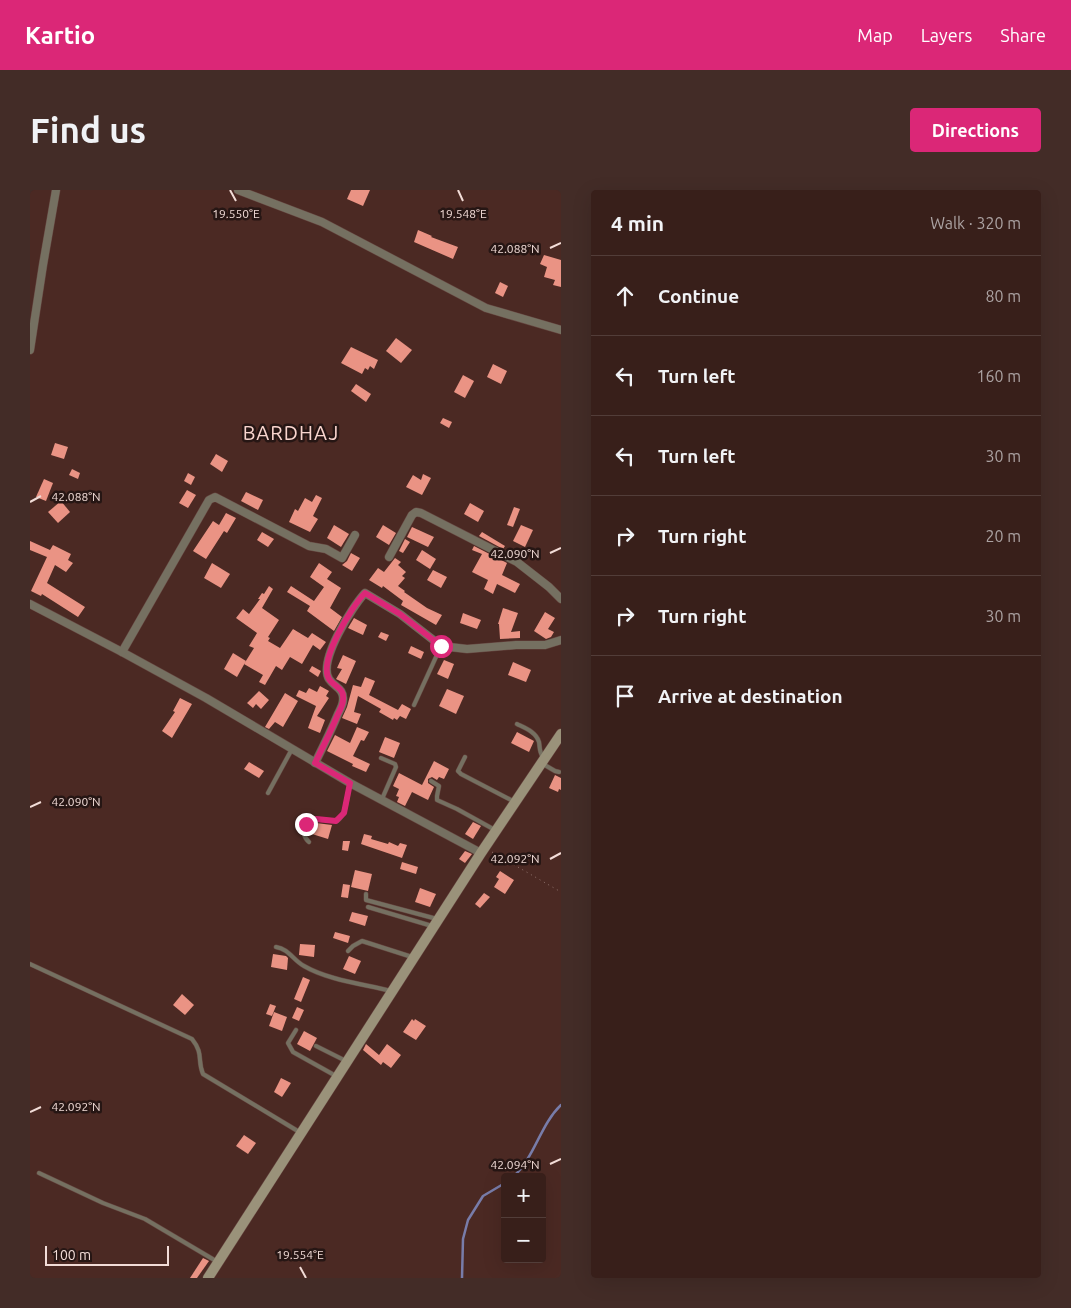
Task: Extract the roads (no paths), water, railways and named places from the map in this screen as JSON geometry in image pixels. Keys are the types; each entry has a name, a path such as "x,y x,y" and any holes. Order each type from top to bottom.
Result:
{"street":[{"path":"30,350 56,190"},
{"path":"238,190 322,222 486,308 561,330"},
{"path":"122,652 209,500 212,498 215,497 309,546 326,549 342,558 355,535"},
{"path":"389,557 412,515 416,512 421,513 517,562 549,587 561,600"},
{"path":"315,763 331,732 343,701 340,688 329,679 326,670 331,651 340,628 356,602 365,593 400,614 441,646 467,649 545,645 561,640"},
{"path":"30,604 122,652 350,783 483,850"},
{"path":"208,1278 483,850 561,734"}],"lane":[{"path":"414,705 441,646"},
{"path":"517,724 534,733 538,738 542,761 555,771 560,772"},
{"path":"268,792 292,749"},
{"path":"465,757 458,771 461,774 515,802"},
{"path":"381,758 391,761 396,767 382,799"},
{"path":"431,781 439,786 438,800 496,832"},
{"path":"309,842 304,834 306,824 316,819 336,821 341,818 344,813 350,783"},
{"path":"366,894 366,900 437,923"},
{"path":"368,907 437,923"},
{"path":"348,951 362,941 414,958"},
{"path":"276,948 286,949 296,961 309,969 393,992"},
{"path":"30,964 192,1039 200,1052 203,1074 301,1133"},
{"path":"296,1030 288,1043 293,1052 338,1077"},
{"path":"316,1046 348,1062"},
{"path":"39,1172 103,1204 145,1219 218,1262"}],"waterway":[{"path":"517,1173 527,1160 548,1122 561,1105"},
{"path":"462,1278 463,1239 468,1220 483,1196 501,1185"}],"district":[{"name":"BARDHAJ","path":"291,433"}]}
